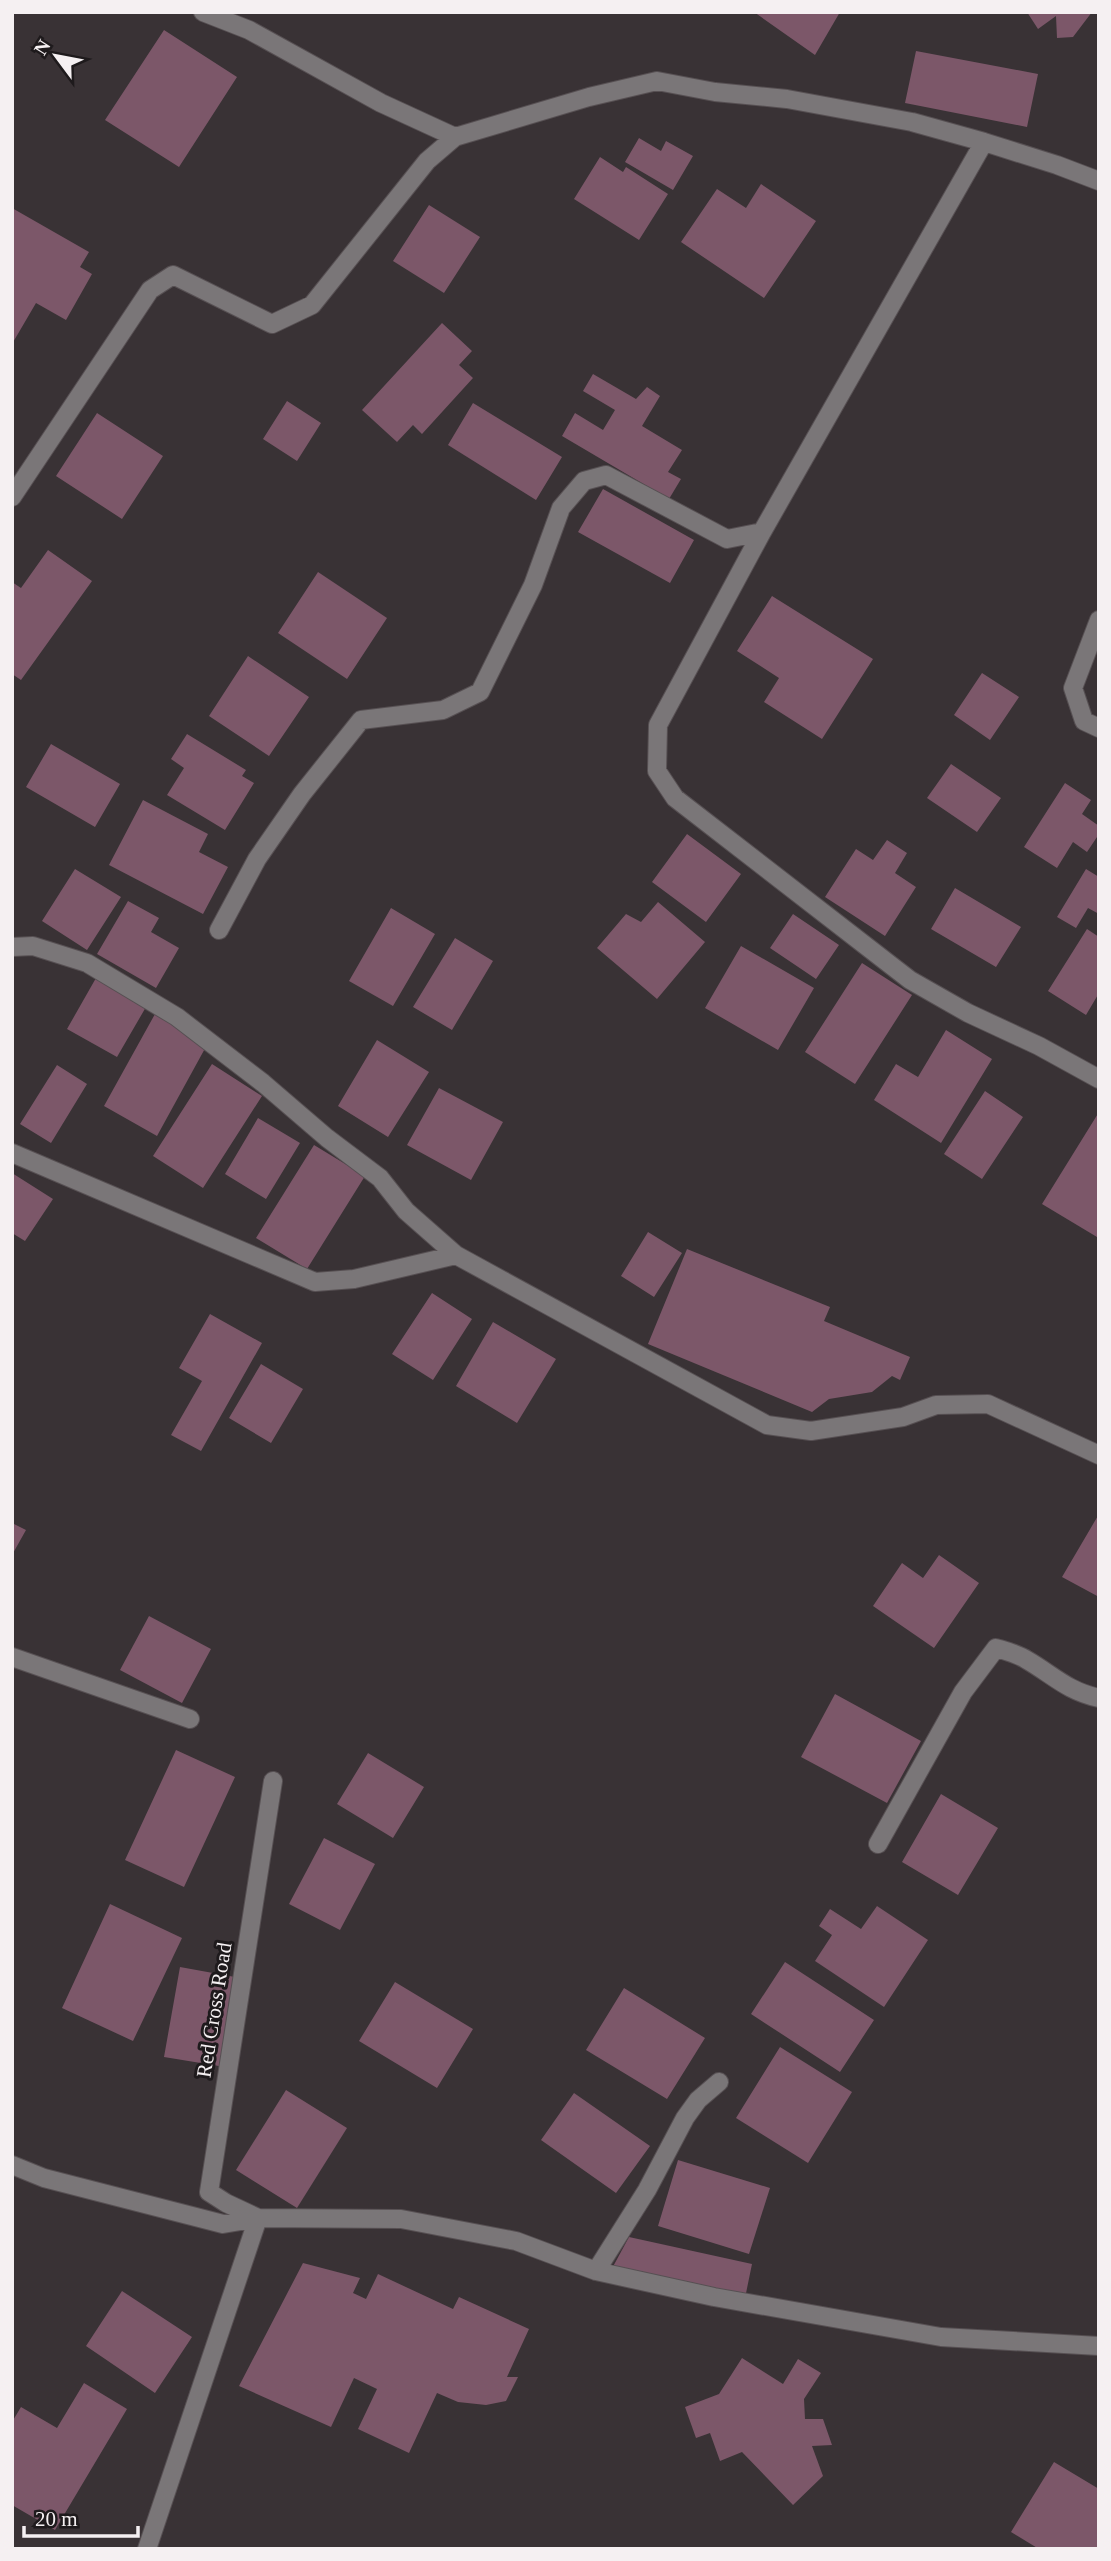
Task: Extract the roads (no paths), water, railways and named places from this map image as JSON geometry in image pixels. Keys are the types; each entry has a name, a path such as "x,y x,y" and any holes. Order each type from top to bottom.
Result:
{"street":[{"path":"203,12 249,30 381,103 455,137"},
{"path":"12,497 150,290 173,275 272,324 312,305 427,161 455,137 589,97 657,81 715,92 787,99 912,122 1057,165 1099,181"},
{"path":"984,142 762,532 658,726 657,771 675,798 910,980 968,1013 1039,1046 1099,1079"},
{"path":"219,930 257,859 302,794 361,720 443,710 480,692 533,585 561,508 584,481 606,475 727,539 762,532"},
{"path":"1099,620 1073,688 1084,721 1099,728"},
{"path":"12,947 33,946 87,963 177,1017 380,1178 405,1211 456,1255 767,1425 811,1431 903,1417 936,1405 988,1404 1099,1455"},
{"path":"12,1153 315,1282 354,1279 456,1255"},
{"path":"878,1844 962,1692 996,1648 1026,1659 1053,1679 1079,1693 1099,1698"},
{"path":"12,1657 190,1719"},
{"name":"Red Cross Road","path":"258,2218 209,2192 273,1781"},
{"path":"596,2271 647,2190 685,2118 698,2099 719,2082"},
{"path":"12,2165 44,2178 223,2224 258,2218 401,2220 516,2241 596,2271 714,2297 941,2337 1099,2346"},
{"path":"147,2549 258,2218"}]}
